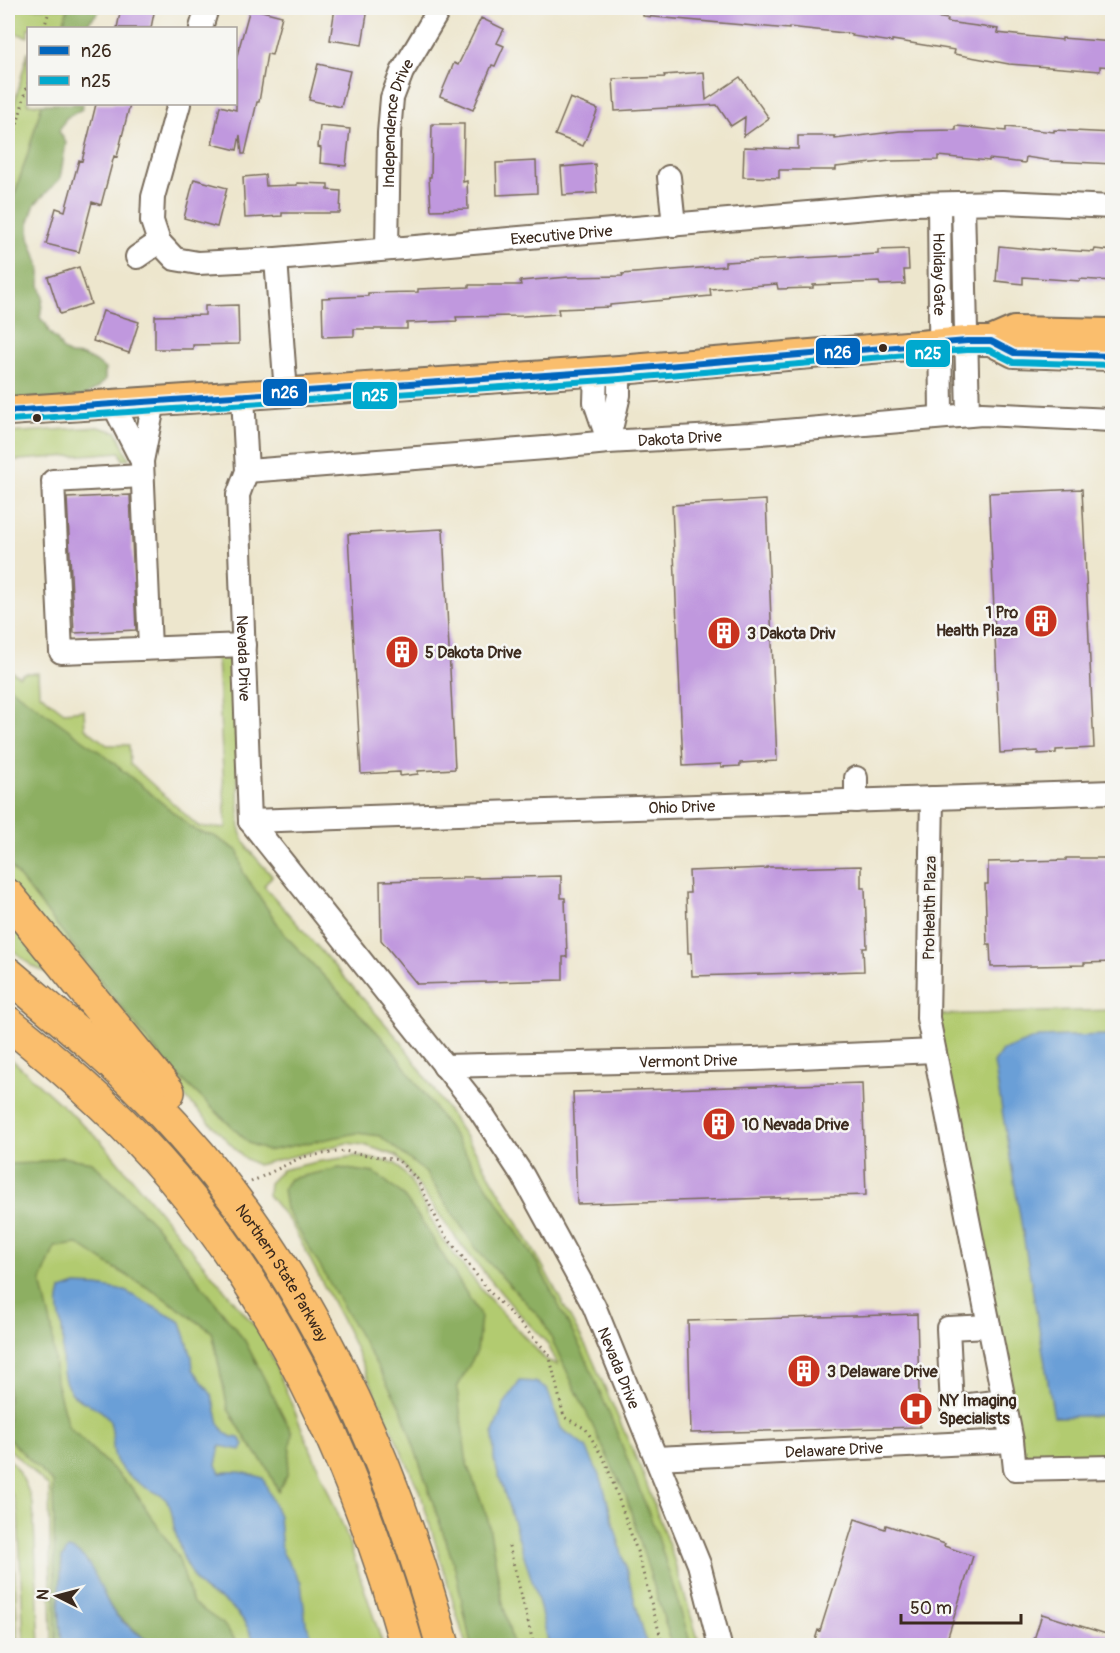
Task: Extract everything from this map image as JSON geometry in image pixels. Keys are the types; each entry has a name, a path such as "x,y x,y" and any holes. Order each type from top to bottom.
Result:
{"highway":[{"path":"8,896 181,1108 231,1193"},
{"name":"Northern State Parkway","path":"8,974 106,1057 189,1142 231,1193 292,1283 320,1331 371,1437 413,1545 443,1646"},
{"name":"Northern State Parkway","path":"8,1023 53,1060 133,1134 210,1224 243,1272 279,1331 328,1426 351,1478 373,1534 407,1646"}],"main road":[{"path":"8,411 608,370 966,342 1014,331 1113,333"},
{"path":"966,342 1014,353 1113,356"}],"street":[{"path":"201,27 207,8"},
{"name":"Independence Drive","path":"387,249 389,133 392,98 402,72 440,8"},
{"path":"137,257 159,242 152,221 153,197 179,105"},
{"path":"669,177 674,225"},
{"name":"Executive Drive","path":"159,242 175,258 198,263 276,259 913,204 1002,202 1113,207"},
{"name":"Holiday Gate","path":"963,203 968,415"},
{"name":"Holiday Gate","path":"939,204 966,342 942,417"},
{"path":"276,259 285,393"},
{"path":"608,370 619,395 608,441"},
{"path":"243,396 247,471"},
{"path":"150,648 142,468 154,402"},
{"path":"113,404 142,468"},
{"name":"Dakota Drive","path":"247,471 558,447 608,441 750,434 982,414 1113,420"},
{"path":"142,468 53,481 62,652 244,645"},
{"name":"Nevada Drive","path":"247,471 238,495 250,821 479,1109 523,1176 594,1306 699,1564 720,1646"},
{"path":"856,778 856,801"},
{"name":"Ohio Drive","path":"250,821 1113,792"},
{"name":"ProHealth Plaza","path":"932,798 928,1018 1012,1441 1015,1469 1113,1467"},
{"name":"Vermont Drive","path":"444,1066 753,1059 934,1051"},
{"path":"989,1326 948,1328 952,1407 1004,1401"},
{"name":"Delaware Drive","path":"656,1458 1012,1441"}],"path":[{"path":"44,27 50,8"},
{"path":"8,159 27,87"},
{"path":"231,1193 302,1157 344,1151 398,1160 417,1179 443,1232 488,1290 549,1354 564,1417 586,1429 606,1463 638,1554 663,1646"},
{"path":"509,1545 534,1646"}],"green space":[{"path":"8,8 68,8 62,27 27,27 27,37 8,31"},
{"path":"68,8 102,8 89,22 88,27 62,27"},
{"path":"27,55 27,105 42,105 8,215 8,129"},
{"path":"42,105 83,105 82,109 66,118 59,131 66,143 60,179 35,204 29,221 29,237 40,268 43,297 40,318 62,349 70,355 83,356 105,369 105,380 86,395 8,410 8,215"},
{"path":"98,427 117,432 129,459 123,460 120,452 8,461 8,433"},
{"path":"217,654 232,661 240,832 249,850 272,876 264,886 402,1043 478,1155 540,1261 592,1358 643,1474 673,1557 700,1645 466,1645 421,1495 347,1330 292,1225 268,1195 269,1183 282,1170 316,1162 356,1156 395,1163 410,1180 440,1236 484,1293 546,1360 558,1365 547,1343 513,1307 462,1246 397,1156 364,1145 347,1143 257,1165 243,1157 139,1049 8,882 8,669 19,676 24,673 38,673 39,693 64,712 84,710 85,728 107,745 129,745 130,764 199,827 226,828 217,659 206,658"},
{"path":"8,686 104,755 196,831 214,836 238,851 243,872 285,935 389,1045 455,1137 537,1263 586,1359 657,1534 691,1645 672,1645 626,1496 543,1321 477,1250 426,1173 380,1136 357,1133 267,1151 249,1143 168,1066 8,863"},
{"path":"8,914 56,977 32,966 8,946"},
{"path":"1112,1010 1112,1035 1039,1037 1054,1417 1112,1415 1112,1454 1024,1458 935,1015"},
{"path":"8,1056 100,1140 263,1336 345,1531 383,1645 52,1645 49,1487 8,1448"},
{"path":"62,1157 92,1162 155,1225 245,1341 292,1433 287,1475 278,1491 267,1468 228,1409 212,1332 155,1292 78,1244 55,1247 41,1281 52,1328 56,1382 68,1426 133,1489 178,1557 193,1603 223,1624 239,1645 151,1645 115,1614 87,1561 62,1628 62,1645 56,1645 53,1483 8,1438 8,1162 10,1164 36,1163"},
{"path":"339,1168 375,1173 402,1194 425,1226 481,1317 477,1351 457,1388 467,1464 488,1520 513,1645 471,1645 455,1568 401,1408 286,1209 283,1189 290,1179"},
{"path":"8,1458 26,1485 33,1504 40,1645 24,1645 18,1512 8,1487"},
{"path":"8,1507 12,1507 18,1645 8,1645"}],"water":[{"path":"1112,1035 1112,1415 1054,1417 994,1063 1002,1051 1039,1037"},
{"path":"76,1285 125,1291 181,1322 192,1357 193,1369 212,1395 219,1423 225,1433 239,1438 244,1444 241,1450 220,1446 216,1465 220,1473 242,1472 263,1478 279,1516 282,1552 301,1582 306,1623 316,1645 256,1645 238,1614 228,1604 204,1590 194,1578 181,1550 167,1500 135,1481 122,1469 115,1458 112,1428 107,1417 103,1412 75,1396 64,1378 59,1301 61,1290"},
{"path":"520,1381 535,1382 547,1388 561,1428 586,1447 602,1481 647,1645 549,1645 538,1600 494,1460 493,1432 504,1404"},
{"path":"68,1549 84,1558 115,1614 151,1645 62,1645 59,1607 62,1558"}],"building":[{"path":"121,8 155,8 151,27 117,27"},
{"path":"250,8 282,16 272,55 267,54 259,102 257,102 245,154 242,154 240,135 237,150 212,144 220,106 236,110 237,55"},
{"path":"335,8 368,8 362,45 330,40"},
{"path":"643,8 874,8 998,29 997,33 1062,40 1062,38 1113,42 1113,67 1100,66 1100,71 1009,64 954,54 955,50 852,36 853,34 643,16"},
{"path":"481,18 504,29 497,43 504,46 495,66 492,65 473,110 440,96 454,63 458,65"},
{"path":"318,64 350,71 341,107 309,100"},
{"path":"704,72 706,100 740,77 769,118 744,136 745,117 731,126 717,105 615,111 613,79 665,77 664,75"},
{"path":"570,98 598,109 583,146 555,135"},
{"path":"96,105 130,105 117,157 114,156 101,205 92,202 79,252 46,244 56,208 65,211 79,160 82,161"},
{"path":"432,124 464,124 463,182 467,181 468,209 431,210 429,177 431,177"},
{"path":"320,126 350,129 346,166 320,163 321,148 318,147"},
{"path":"956,126 1006,131 1006,127 1054,132 1054,130 1113,133 1113,164 1052,161 1026,157 1025,163 938,156 938,160 891,161 836,167 836,170 779,170 779,178 743,177 744,147 798,149 798,136 835,136 835,139 900,131 956,130"},
{"path":"536,161 537,193 497,195 496,163"},
{"path":"595,164 597,193 563,195 561,167"},
{"path":"265,175 266,186 297,185 297,183 328,184 328,190 341,191 340,213 282,213 282,216 245,218 243,177"},
{"path":"194,179 227,188 217,227 184,218"},
{"path":"999,246 1042,250 1113,251 1113,281 1023,277 1023,284 996,281"},
{"path":"908,249 909,270 904,270 905,284 880,285 879,282 778,289 777,284 710,289 711,296 610,305 610,307 558,309 559,314 456,317 457,321 407,323 407,329 354,329 354,336 323,337 322,298 368,296 368,293 418,292 418,289 469,287 469,285 521,285 520,281 623,276 622,274 725,266 725,262 878,254 878,250"},
{"path":"79,267 91,304 60,314 48,277"},
{"path":"238,305 239,344 193,345 193,349 155,349 155,316 205,315 205,306"},
{"path":"103,311 139,322 129,353 93,341"},
{"name":"1 Pro Health Plaza","path":"1082,489 1094,748 1056,750 1056,753 1038,754 1038,751 1000,753 989,493"},
{"path":"130,495 136,630 74,633 67,498"},
{"name":"3 Dakota Driv","path":"766,500 777,761 740,763 740,766 721,767 721,764 683,766 672,505"},
{"name":"5 Dakota Drive","path":"443,529 455,769 418,771 418,774 400,776 400,772 361,774 348,534"},
{"path":"1066,858 1113,858 1113,962 1084,963 1084,965 991,967 990,944 987,944 985,884 988,884 988,862 1066,860"},
{"path":"861,866 861,888 865,888 867,948 863,948 864,971 692,976 691,953 688,953 686,893 690,893 689,871"},
{"path":"561,876 561,898 565,898 567,957 563,957 563,980 417,984 381,940 380,881"},
{"name":"10 Nevada Drive","path":"862,1083 866,1195 577,1204 573,1092"},
{"name":"3 Delaware Drive","path":"917,1314 920,1427 691,1433 688,1321"},
{"path":"855,1519 885,1529 886,1525 945,1544 944,1546 973,1556 945,1646 813,1646 818,1630 820,1631"},
{"path":"1042,1614 1113,1636 1113,1646 1032,1646"}],"transit line":[{"name":"n26","path":"8,411 619,370 967,341 991,341 1014,353 1112,356"},
{"name":"n25","path":"9,420 620,379 967,350 989,350 1013,362 1112,365"}],"place":[{"name":"1 Pro Health Plaza","path":"1041,621"},
{"name":"3 Dakota Driv","path":"724,633"},
{"name":"5 Dakota Drive","path":"402,652"},
{"name":"10 Nevada Drive","path":"719,1124"},
{"name":"3 Delaware Drive","path":"804,1371"},
{"name":"NY Imaging Specialists","path":"916,1409"}]}
